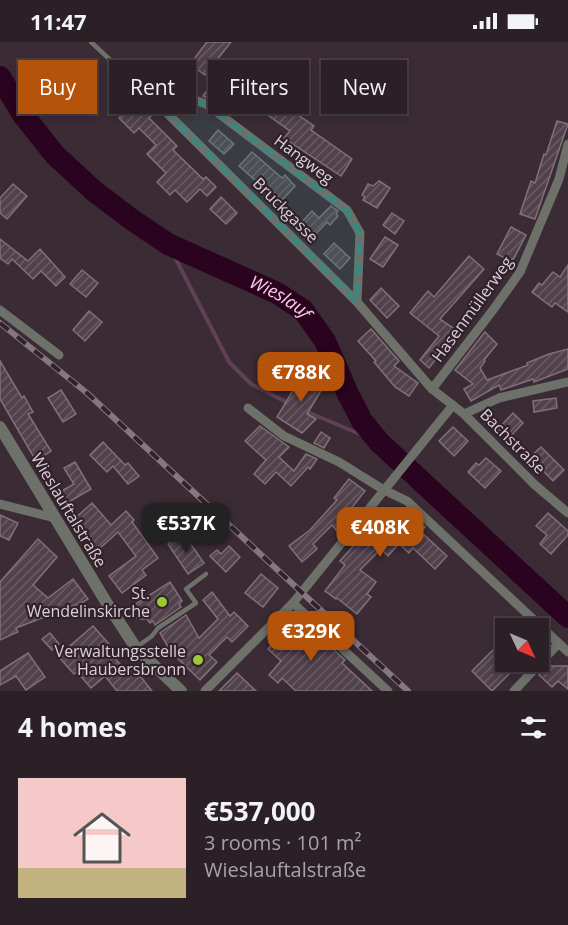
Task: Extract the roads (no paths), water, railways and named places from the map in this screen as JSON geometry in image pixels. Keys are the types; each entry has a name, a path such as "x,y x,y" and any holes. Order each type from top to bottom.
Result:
{"street":[{"name":"Hangweg","path":"196,100 207,104 347,210 360,233 357,302"},
{"name":"Bruckgasse","path":"168,114 357,302 432,389 464,414"},
{"name":"Hasenmüllerweg","path":"432,389 494,310 520,272 559,180 568,144"},
{"path":"0,310 59,355"},
{"path":"464,414 499,399 568,382"},
{"path":"205,691 293,603 453,405"},
{"path":"248,408 284,436 387,486 407,501 568,652"},
{"name":"Bachstraße","path":"464,414 535,485 568,513"},
{"name":"Wieslauftalstraße","path":"0,427 136,648 181,691"},
{"path":"0,504 55,518"},
{"path":"293,603 388,691"},
{"path":"514,691 558,644"}],"lane":[{"name":"Bruckgasse","path":"91,42 110,60"},
{"path":"136,648 152,636 158,628 196,603 186,589 206,574"}],"waterway":[{"name":"Wieslauf","path":"0,77 24,116 55,155 94,191 168,244 277,293 303,310 325,341 362,421 379,442 568,617"},
{"path":"168,244 229,362 251,384 290,404"},
{"path":"305,411 379,442"}],"railway":[{"path":"0,323 87,393 408,691"}],"place":[{"name":"St. Wendelinskirche","path":"162,602"},
{"name":"Verwaltungsstelle Haubersbronn","path":"198,660"}]}
